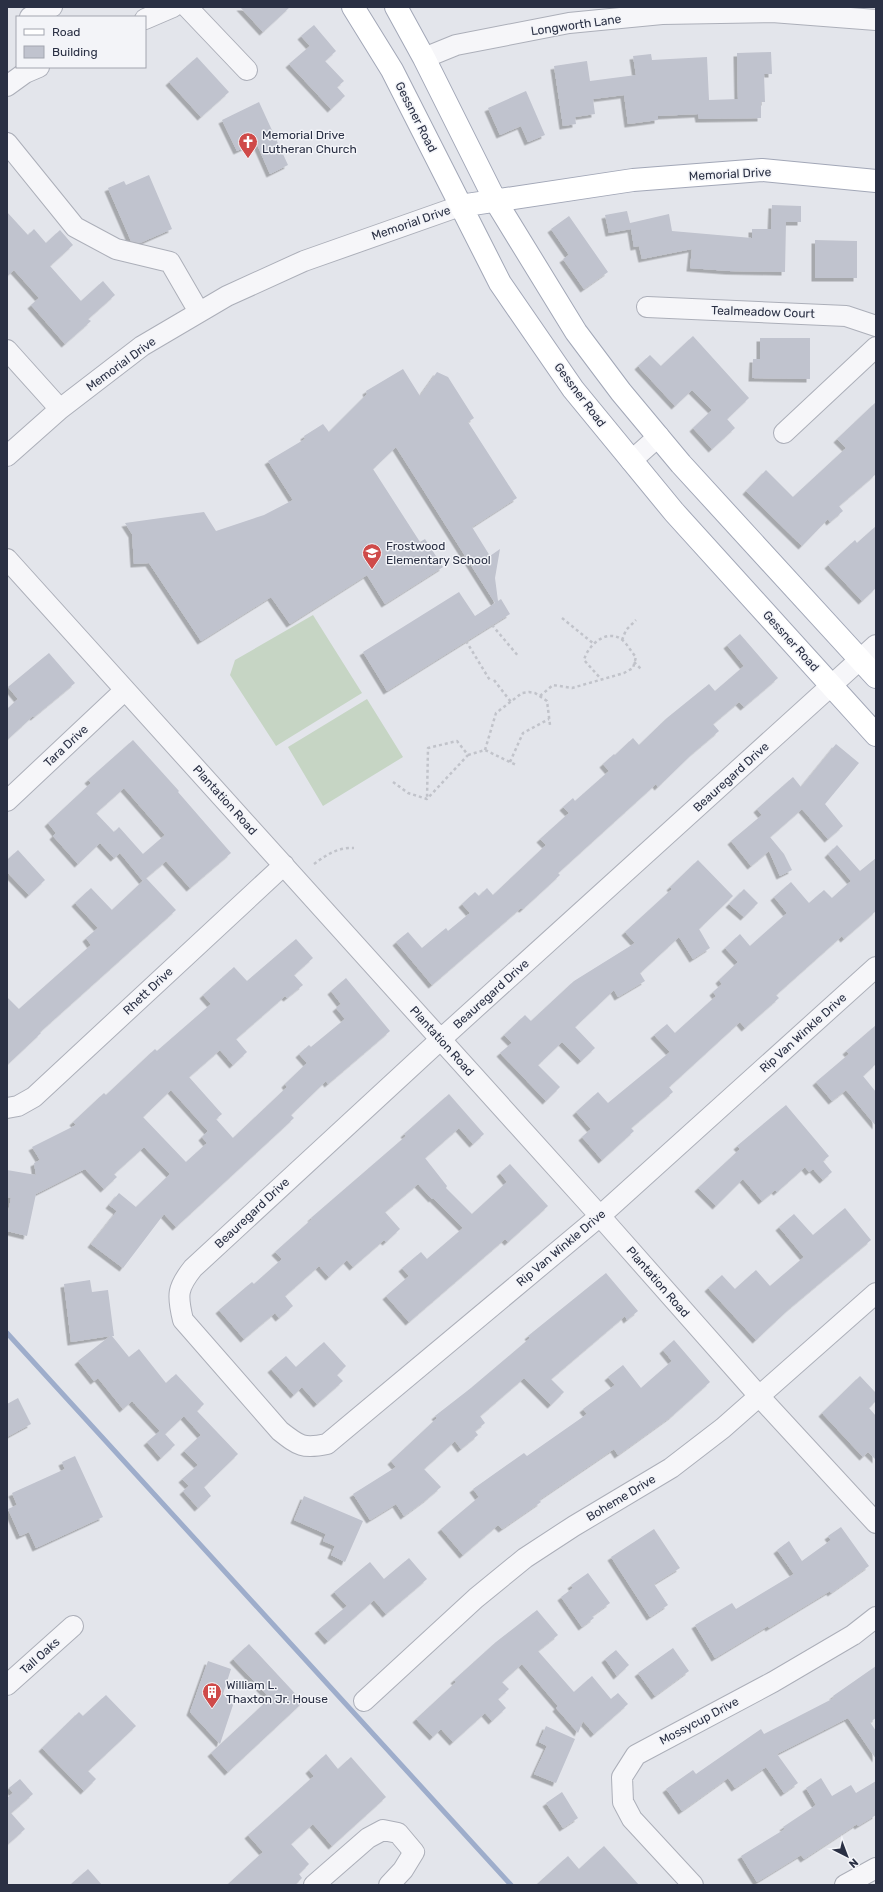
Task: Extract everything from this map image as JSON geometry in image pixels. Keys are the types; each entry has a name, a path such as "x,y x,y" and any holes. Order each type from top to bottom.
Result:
{"main road":[{"name":"Gessner Road","path":"353,7 392,70 500,283 573,389 674,512 876,735"},
{"path":"396,7 424,58 495,200 576,332 621,392 681,464 876,677"},
{"name":"Memorial Drive","path":"460,206 633,180 762,170 876,180"}],"street":[{"path":"32,16 52,7"},
{"path":"146,19 173,7"},
{"path":"187,7 247,70"},
{"name":"Longworth Lane","path":"424,58 456,45 568,23 662,14 772,12 876,20"},
{"path":"7,86 25,73 36,68"},
{"path":"7,143 76,227 116,250 170,262 200,312"},
{"name":"Memorial Drive","path":"7,456 60,409 142,346 226,296 304,261 460,206"},
{"name":"Tealmeadow Court","path":"647,307 846,316 876,326"},
{"path":"784,433 876,347"},
{"path":"7,350 60,409"},
{"path":"631,461 659,436"},
{"name":"Plantation Road","path":"7,559 600,1216 759,1396 876,1524"},
{"name":"Beauregard Drive","path":"237,1382 183,1320 179,1303 181,1283 193,1268 440,1040 876,645"},
{"name":"Tara Drive","path":"7,801 125,690"},
{"name":"Rhett Drive","path":"7,1108 18,1106 34,1097 284,865"},
{"name":"Rip Van Winkle Drive","path":"237,1382 280,1432 293,1442 310,1448 327,1444 600,1216 876,967"},
{"name":"Boheme Drive","path":"364,1701 476,1598 525,1558 574,1526 671,1468 759,1396 876,1293"},
{"name":"Mossycup Drive","path":"693,1885 632,1819 623,1802 622,1777 636,1755 773,1682 853,1635 876,1617"},
{"name":"Tall Oaks","path":"7,1685 73,1626"},
{"path":"314,1885 368,1838 384,1830 398,1833 414,1852 403,1870 388,1885"},
{"path":"845,1885 876,1868"}],"path":[{"path":"562,618 594,644"},
{"path":"622,640 626,630 636,620"},
{"path":"492,625 501,638 519,657"},
{"path":"540,696 553,685 572,688 624,673 632,668 636,657 622,640 612,636 602,638 586,652 584,660 601,679"},
{"path":"466,641 491,682"},
{"path":"634,662 641,669"},
{"path":"494,680 511,702"},
{"path":"485,750 496,713 522,693 529,692 540,696 547,701 550,725"},
{"path":"510,762 523,733 549,718"},
{"path":"427,799 428,748 457,741 468,755"},
{"path":"427,799 468,755 485,750 516,765"},
{"path":"393,782 408,793 427,799"},
{"path":"314,864 333,852 347,848 354,848"}],"green space":[{"path":"313,615 362,693 276,746 230,675 235,660"},
{"path":"367,699 403,757 323,806 288,747"}],"building":[{"path":"240,7 290,7 263,32"},
{"path":"314,25 336,51 325,61 344,81 337,87 345,96 331,109 289,64 310,46 301,36"},
{"path":"771,52 772,74 764,74 765,102 761,102 761,118 699,119 698,114 658,116 658,120 628,124 624,95 593,99 595,114 575,117 576,124 563,126 554,66 587,61 590,81 636,75 633,56 651,54 652,60 707,57 709,100 738,99 737,53"},
{"path":"197,57 229,92 201,117 169,82"},
{"path":"526,91 545,135 528,142 521,126 500,135 488,108"},
{"path":"259,102 288,165 270,174 256,142 237,151 222,120"},
{"path":"149,175 172,229 140,243 131,241 108,188 124,181 126,185"},
{"path":"772,205 801,206 801,222 786,222 785,272 729,271 690,268 692,249 642,259 639,246 634,247 631,229 609,233 605,215 627,211 630,223 669,214 672,231 752,238 752,229 771,229"},
{"path":"7,212 28,235 34,229 46,243 60,230 73,245 50,266 81,301 103,281 115,295 88,319 91,321 65,344 31,305 39,298 14,270 7,276"},
{"path":"569,216 608,272 584,289 563,259 569,255 551,229"},
{"path":"815,240 857,241 857,278 815,278"},
{"path":"693,336 749,398 727,419 735,428 712,449 693,428 712,410 692,390 675,406 638,366 650,355 661,366"},
{"path":"760,338 810,338 810,379 752,378 753,359 760,359"},
{"path":"403,369 420,396 437,372 448,377 474,418 468,422 517,498 472,527 490,556 500,549 495,578 498,601 501,599 510,614 387,691 363,652 459,592 475,616 495,603 396,447 373,469 420,542 425,539 443,567 385,604 367,575 290,624 271,597 201,641 149,563 134,564 132,534 125,523 204,512 216,531 264,515 293,500 268,461 305,439 304,436 323,424 329,432 367,394 366,391"},
{"path":"876,402 876,474 839,506 843,511 830,522 828,519 802,546 746,491 766,470 793,497 846,448 837,439"},
{"path":"876,526 876,588 862,601 828,565 855,540 857,543"},
{"path":"740,634 778,678 744,707 739,702 713,724 719,731 693,753 658,787 656,784 558,873 560,875 523,909 521,908 432,985 396,942 408,932 422,948 446,928 448,931 470,913 462,904 475,892 479,896 487,888 493,895 546,845 540,839 569,813 563,807 573,798 575,801 609,771 603,764 633,738 639,745 667,718 709,684 715,691 744,666 727,645"},
{"path":"49,653 75,683 34,717 33,716 7,740 7,709 18,699 8,687"},
{"path":"133,740 179,791 178,792 231,853 190,888 166,861 146,878 176,910 40,1032 41,1033 7,1065 7,997 19,1009 91,945 86,938 98,928 75,903 91,888 112,910 143,881 120,853 114,858 100,843 78,864 53,836 56,833 48,823 91,783 88,780","holes":["124,788 165,835 143,854 119,827 114,832 96,813"]},
{"path":"836,744 859,763 825,804 843,826 828,839 802,809 770,837 784,854 792,870 780,876 769,851 751,866 731,841 762,815 757,809 793,777 801,787"},
{"path":"837,845 860,871 876,858 876,911 844,939 842,936 776,995 779,998 745,1028 740,1022 669,1087 673,1092 631,1128 634,1131 602,1160 582,1137 591,1129 576,1112 598,1092 608,1103 670,1052 654,1035 667,1024 675,1033 716,996 713,992 722,984 719,980 738,962 725,948 740,934 750,946 787,913 774,897 791,882 809,903 824,890 832,898 851,881 828,854"},
{"path":"18,850 45,880 29,895 7,872 7,860"},
{"path":"698,860 733,896 699,929 710,948 693,959 679,937 640,973 645,981 618,997 614,990 575,1027 595,1048 581,1061 562,1042 538,1065 560,1087 546,1101 500,1053 512,1043 504,1035 525,1015 531,1021 574,981 635,943 625,932 672,889 670,887"},
{"path":"744,889 758,903 744,917 729,904"},
{"path":"296,939 313,958 294,975 303,985 287,998 285,996 236,1039 247,1052 233,1065 220,1050 189,1077 222,1114 216,1119 233,1138 287,1087 285,1084 307,1063 299,1054 309,1045 311,1047 345,1019 336,1008 341,1004 331,991 346,978 390,1031 328,1084 326,1081 291,1115 294,1118 176,1227 164,1214 123,1268 91,1244 117,1211 109,1205 119,1193 136,1207 170,1174 144,1147 114,1174 117,1177 104,1189 85,1169 36,1194 27,1236 7,1231 7,1217 11,1198 7,1197 7,1170 36,1175 34,1163 40,1160 32,1147 76,1125 73,1122 104,1093 106,1095 155,1049 157,1051 211,1004 203,995 234,967 247,981","holes":["171,1090 208,1131 202,1137 207,1143 186,1162 143,1117"]},
{"path":"876,1025 876,1064 863,1076 876,1092 876,1126 846,1090 832,1101 816,1082 849,1054 846,1051"},
{"path":"449,1094 484,1134 473,1144 459,1128 425,1158 447,1186 446,1188 472,1214 507,1182 500,1173 510,1164 548,1206 508,1242 505,1239 409,1322 386,1296 409,1276 402,1268 421,1252 427,1259 463,1228 418,1184 385,1212 400,1229 386,1242 384,1240 353,1267 347,1260 329,1277 319,1266 285,1296 293,1306 279,1318 275,1313 244,1339 219,1310 252,1282 254,1284 282,1259 275,1252 312,1219 311,1218 406,1136 404,1134"},
{"path":"786,1105 829,1156 823,1161 832,1172 823,1180 813,1169 809,1172 805,1167 777,1192 775,1190 762,1201 743,1179 716,1206 698,1188 740,1149 737,1146"},
{"path":"845,1208 871,1240 790,1308 756,1340 708,1288 722,1275 735,1289 756,1270 770,1286 804,1257 779,1227 794,1214 813,1235"},
{"path":"606,1273 638,1311 627,1320 625,1316 551,1379 564,1392 551,1405 524,1378 480,1416 485,1423 475,1431 478,1435 461,1449 455,1441 424,1469 441,1487 404,1516 396,1504 370,1520 353,1494 396,1467 391,1461 437,1418 435,1416 471,1388 530,1338 528,1336"},
{"path":"90,1280 92,1292 108,1290 114,1336 112,1336 129,1357 139,1349 166,1383 176,1374 204,1404 197,1411 238,1454 204,1487 211,1496 198,1508 183,1491 189,1486 182,1479 198,1465 184,1451 201,1435 184,1416 165,1434 175,1445 161,1458 147,1442 160,1431 132,1401 123,1409 98,1378 94,1381 78,1361 110,1336 71,1342 64,1284"},
{"path":"674,1340 710,1382 672,1416 618,1455 614,1449 539,1500 541,1502 502,1529 498,1525 463,1555 441,1529 479,1497 473,1489 524,1453 527,1456 587,1414 583,1409 615,1385 608,1377 623,1365 641,1388 672,1361 663,1350"},
{"path":"324,1342 346,1366 337,1375 343,1381 317,1404 302,1387 294,1395 271,1369 286,1356 296,1367"},
{"path":"860,1376 876,1393 876,1401 869,1408 876,1416 876,1460 868,1452 863,1457 822,1413"},
{"path":"18,1398 31,1424 7,1437 7,1404"},
{"path":"75,1456 103,1517 36,1548 29,1532 20,1536 8,1509 17,1505 12,1493 65,1469 62,1462"},
{"path":"304,1496 363,1521 345,1562 331,1555 335,1546 323,1541 326,1534 294,1520"},
{"path":"841,1527 869,1566 831,1593 830,1591 769,1628 768,1626 715,1658 695,1625 732,1603 736,1609 794,1574 777,1550 789,1541 802,1561 831,1540 828,1536"},
{"path":"654,1529 680,1568 654,1584 668,1605 650,1617 611,1557"},
{"path":"409,1558 427,1579 386,1614 374,1600 328,1641 318,1630 347,1606 334,1592 370,1562 384,1579"},
{"path":"588,1573 610,1603 592,1616 594,1618 582,1627 561,1597 573,1588 571,1585"},
{"path":"537,1610 558,1635 538,1651 574,1692 592,1676 611,1699 618,1693 628,1704 594,1734 583,1721 578,1733 556,1708 558,1706 522,1664 502,1682 509,1689 498,1699 506,1708 492,1721 485,1713 453,1742 441,1729 433,1737 416,1719 456,1682 454,1680 496,1642"},
{"name":"William L. Thaxton Jr. House","path":"249,1644 303,1702 228,1772 211,1753 270,1698 233,1659"},
{"path":"673,1648 689,1671 655,1696 638,1673"},
{"path":"616,1650 629,1665 617,1676 605,1659"},
{"path":"208,1661 231,1669 223,1694 233,1705 220,1744 190,1712"},
{"path":"876,1666 876,1718 870,1722 876,1731 876,1759 848,1718 777,1754 798,1783 784,1793 766,1767 735,1788 728,1778 682,1811 666,1789 693,1770 696,1774 761,1729 764,1734 834,1698 833,1696"},
{"path":"106,1695 136,1726 88,1771 96,1779 84,1791 42,1748 79,1712 83,1716"},
{"path":"546,1726 575,1739 556,1783 534,1774 547,1746 539,1742"},
{"path":"326,1754 338,1769 351,1757 386,1797 332,1846 313,1824 291,1844 309,1864 299,1874 302,1878 295,1885 227,1885 263,1852 248,1835 314,1776 309,1770"},
{"path":"821,1778 832,1796 851,1785 856,1793 876,1781 876,1815 858,1826 857,1824 804,1859 801,1855 757,1882 741,1856 785,1829 783,1827 816,1805 806,1788"},
{"path":"20,1779 33,1794 11,1813 25,1829 7,1845 7,1798 13,1793 9,1788"},
{"path":"562,1792 578,1818 563,1828 546,1803"},
{"path":"604,1846 639,1885 536,1885 568,1856 579,1869"},
{"path":"88,1869 102,1885 70,1885"}],"waterway":[{"path":"7,1333 511,1885"}],"place":[{"name":"Memorial Drive Lutheran Church","path":"248,159"},
{"name":"Frostwood Elementary School","path":"372,570"},
{"name":"William L. Thaxton Jr. House","path":"212,1709"}]}
